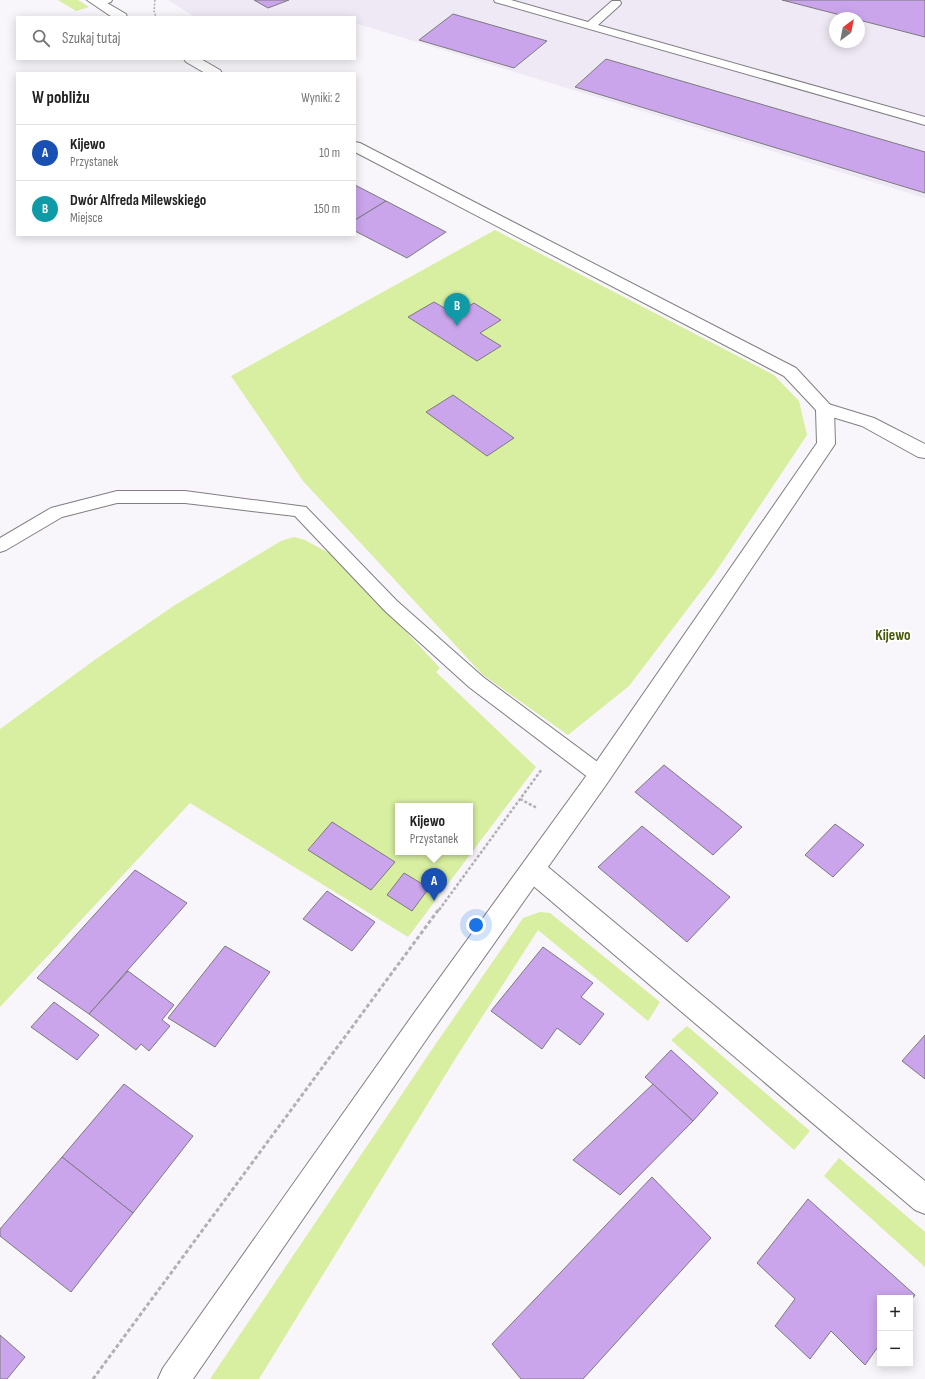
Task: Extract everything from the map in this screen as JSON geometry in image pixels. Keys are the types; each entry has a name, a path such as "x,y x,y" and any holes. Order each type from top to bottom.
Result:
{"street":[{"path":"100,1 120,16"},
{"path":"193,60 213,72"},
{"path":"356,147 790,372 825,410 868,422 925,452"},
{"path":"174,1379 416,1032 600,775 826,444 825,410"},
{"path":"533,870 925,1200"}],"lane":[{"path":"499,0 925,121"},
{"path":"590,26 616,3 604,0"},
{"path":"0,546 57,512 117,497 185,497 300,511 397,611 476,682 600,775"}],"path":[{"path":"155,0 154,11 156,16"},
{"path":"93,1379 560,744"}],"shaded area":[{"path":"168,0 925,0 925,198 356,23 356,16 193,16"}],"green space":[{"path":"58,0 78,0 89,7 76,11"},
{"path":"495,230 774,375 799,401 807,435 715,573 629,686 568,735 483,675 303,481 231,376"},
{"path":"294,537 305,540 331,554 354,576 440,668 436,672 536,767 473,851 473,803 395,803 395,855 470,855 408,937 190,803 0,1007 0,729 96,659 175,605 281,541"},
{"path":"540,912 550,913 660,1002 648,1021 538,930 457,1056 259,1379 210,1379 435,1045 523,918"},
{"path":"687,1026 810,1131 794,1150 671,1040"},
{"path":"839,1158 925,1232 925,1267 824,1176"}],"building":[{"path":"254,0 289,0 268,8"},
{"path":"782,0 925,0 925,37 865,22 865,12 829,12"},
{"path":"453,14 547,41 514,68 419,40"},
{"path":"606,59 925,152 925,193 575,87"},
{"path":"356,186 386,201 356,219"},
{"path":"386,201 446,232 407,258 356,232 356,219"},
{"path":"434,302 455,314 474,303 501,320 480,333 501,346 477,361 408,317"},
{"path":"453,395 514,438 487,456 426,412"},
{"path":"664,765 742,827 713,855 635,792"},
{"path":"332,822 395,862 371,890 308,850"},
{"path":"835,824 864,845 833,877 805,855"},
{"path":"642,826 730,897 687,942 598,867"},
{"path":"135,870 187,903 89,1014 37,978"},
{"path":"404,873 429,888 412,911 387,895"},
{"path":"327,891 375,922 352,951 303,919"},
{"path":"225,946 270,972 215,1047 168,1018"},
{"path":"543,947 593,983 581,997 604,1014 580,1045 557,1028 542,1049 491,1011"},
{"path":"128,971 174,1005 162,1020 170,1026 149,1051 141,1044 136,1050 89,1014"},
{"path":"54,1002 99,1035 77,1060 31,1027"},
{"path":"925,1035 925,1079 902,1061"},
{"path":"671,1050 718,1093 693,1121 645,1077"},
{"path":"124,1084 193,1136 133,1213 62,1157"},
{"path":"653,1084 693,1121 620,1195 573,1160"},
{"path":"62,1157 133,1213 71,1292 0,1236 0,1229"},
{"path":"652,1177 711,1238 583,1379 521,1379 492,1344"},
{"path":"808,1199 915,1295 913,1298 913,1295 877,1295 877,1348 865,1365 831,1331 810,1359 775,1326 795,1299 757,1263"},
{"path":"0,1335 25,1357 7,1379 0,1379"}],"place":[{"name":"Dwór Alfreda Milewskiego","path":"457,326"},
{"name":"Kijewo","path":"434,901"}],"district":[{"name":"Kijewo","path":"893,635"}]}
